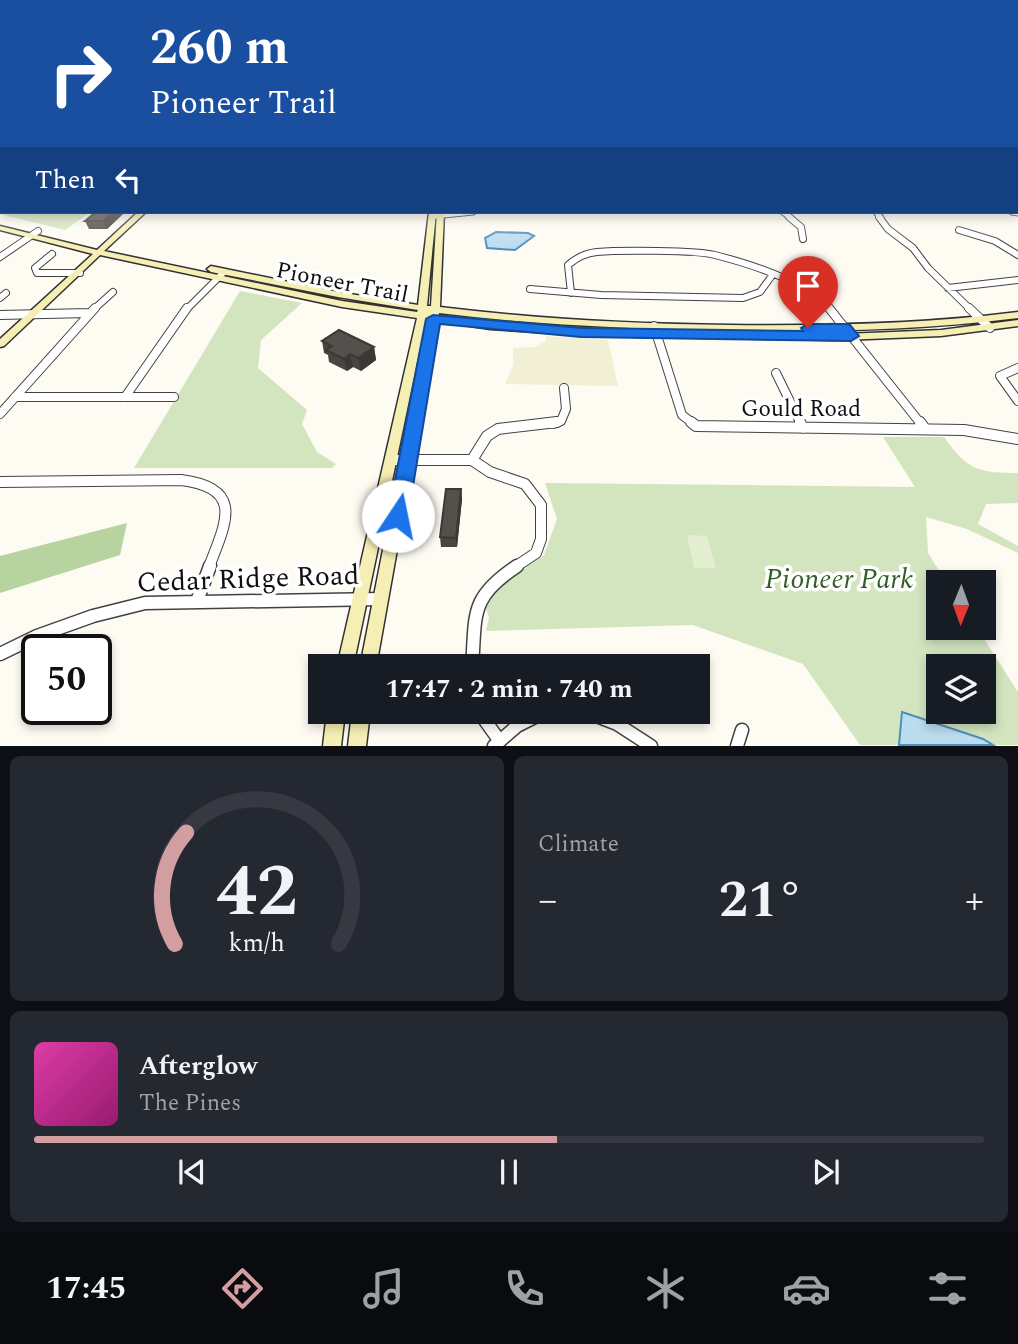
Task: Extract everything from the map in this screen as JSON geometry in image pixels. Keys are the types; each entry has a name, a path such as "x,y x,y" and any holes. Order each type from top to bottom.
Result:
{"main road":[{"path":"0,344 80,273 140,214"},
{"path":"370,654 409,460 428,314 437,214"},
{"name":"Pioneer Trail","path":"0,220 103,250"},
{"name":"Pioneer Trail","path":"0,228 29,236 428,314 558,331 848,332 1018,323"},
{"path":"348,654 391,460 428,314"},
{"name":"Pioneer Trail","path":"986,324 1018,315"},
{"path":"332,746 335,724"},
{"path":"357,746 359,724"}],"street":[{"path":"785,214 800,227 803,239"},
{"path":"877,214 883,225 913,248 947,288 986,324"},
{"path":"959,230 995,241 1018,255"},
{"path":"0,257 38,231"},
{"path":"571,293 568,265 576,258 596,252 713,254 732,259 771,277 796,284 820,297 925,429"},
{"path":"52,254 35,268 37,273 80,273"},
{"path":"125,397 191,302 221,274"},
{"path":"530,289 571,293 743,298 760,292 771,277"},
{"path":"947,288 1018,280"},
{"path":"0,414 89,313 113,292"},
{"path":"0,315 89,313"},
{"name":"Gould Road","path":"655,330 687,426 982,430 1018,439"},
{"path":"1018,368 1000,376 1018,401"},
{"path":"776,373 803,428"},
{"path":"471,460 492,432 506,428 545,427 561,421 566,409 564,388"},
{"path":"15,397 174,397"},
{"path":"391,460 471,460 490,472 514,478 534,493 541,505 541,539 536,553 497,579 477,605 473,654"},
{"path":"0,482 181,480 203,483 212,488 225,502 228,516 197,601"},
{"name":"Cedar Ridge Road","path":"0,654 37,636 120,608 197,601 381,599"},
{"path":"486,724 497,743 520,724"},
{"path":"617,724 651,746"},
{"path":"737,746 742,730"}],"shaded area":[{"path":"546,336 608,340 618,386 505,384 513,365 513,348 535,347 546,341"}],"green space":[{"path":"0,214 87,214 65,230"},
{"path":"240,291 302,303 261,340 258,368 307,410 302,424 317,452 336,464 332,468 134,468"},
{"name":"Pioneer Park","path":"883,437 944,437 960,457 975,468 1018,473 1018,503 986,504 978,524 1018,546 1018,553 967,529 926,517 928,553 939,570 926,570 926,640 985,640 994,654 926,654 926,724 996,724 996,658 1018,692 1018,745 860,745 803,664 693,625 486,631 489,617 485,606 510,578 544,555 557,519 545,483 915,487"},
{"path":"127,523 120,555 0,593 0,556"},
{"path":"687,535 707,536 716,568 694,568"}],"water":[{"path":"496,232 528,233 534,236 515,250 487,248 485,238"},
{"path":"902,712 926,720 926,724 938,724 993,745 899,745"}],"building":[{"path":"94,214 112,214 103,221 85,221"},
{"path":"339,330 374,347 358,358 350,354 344,359 326,350 332,346 322,341"},
{"path":"446,489 461,489 456,538 440,537"}],"route":[{"path":"398,516 433,319 581,332 851,336 845,328 808,328"}]}
